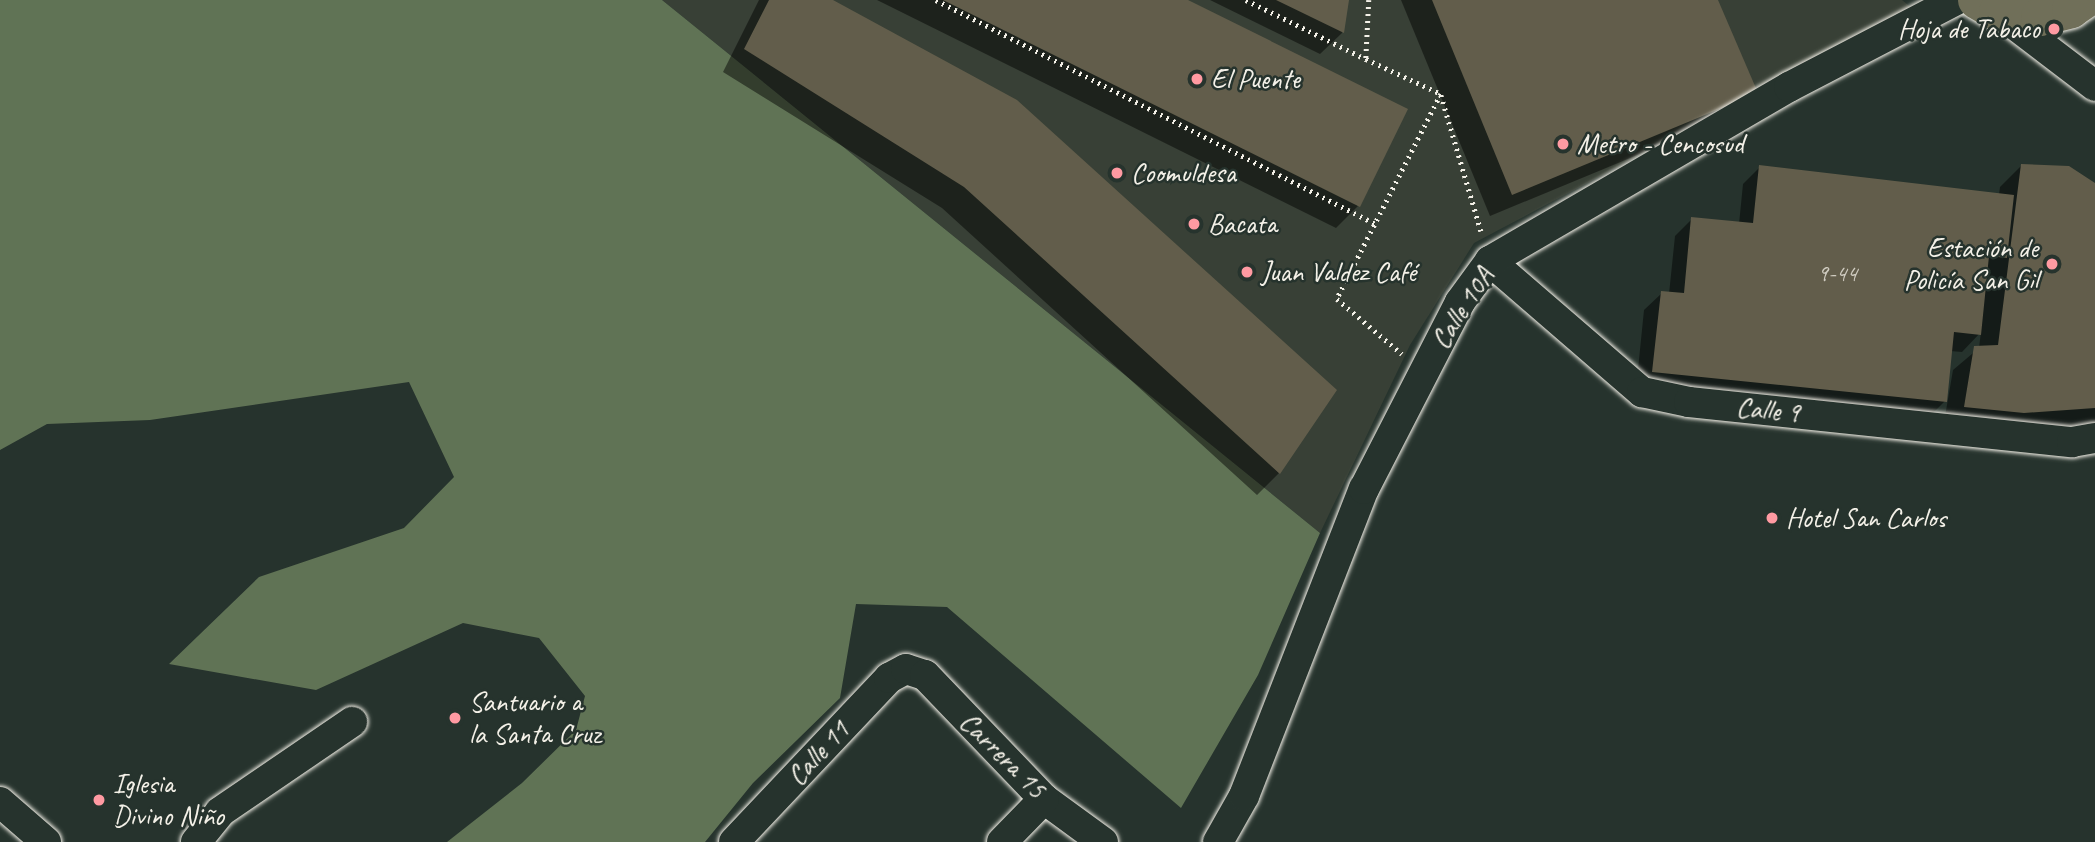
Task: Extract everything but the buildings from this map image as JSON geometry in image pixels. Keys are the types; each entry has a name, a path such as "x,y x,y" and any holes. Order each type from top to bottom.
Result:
{"highway":[{"path":"1988,6 2040,18 2071,9 2084,0"}],"street":[{"name":"Calle 10A","path":"1217,842 1244,796 1364,489 1460,302 1490,261 1788,87 1956,0"},
{"path":"1988,6 2095,86"},
{"name":"Calle 9","path":"1490,261 1643,392 1689,402 2072,442 2095,438"},
{"name":"Carrera 15","path":"906,669 925,675 1044,799 1103,842"},
{"name":"Calle 11","path":"734,842 889,677 906,669"},
{"path":"196,842 220,812 352,722"},
{"path":"1002,842 1044,799"},
{"path":"0,802 46,842"}],"path":[{"path":"936,0 1375,224"},
{"path":"1246,0 1441,94 1490,261"},
{"path":"1366,59 1369,0"},
{"path":"1423,370 1337,299 1441,94"}],"shaded area":[{"path":"662,0 1902,0 1914,10 1474,243 1410,345 1320,533"}],"green space":[{"path":"0,0 662,0 1320,533 1258,675 1181,808 947,607 856,604 840,698 753,783 705,842 447,842 522,783 576,730 585,696 539,638 463,623 316,690 169,664 259,577 404,528 454,477 409,382 150,420 47,424 0,450"}],"place":[{"name":"Hoja de Tabaco","path":"2054,29"},
{"name":"El Puente","path":"1197,79"},
{"name":"Metro - Cencosud","path":"1563,144"},
{"name":"Coomuldesa","path":"1117,173"},
{"name":"Bacata","path":"1194,224"},
{"name":"Estación de Policía San Gil","path":"2052,264"},
{"name":"Juan Valdez Café","path":"1247,272"},
{"name":"Hotel San Carlos","path":"1772,518"},
{"name":"Santuario a la Santa Cruz","path":"455,718"},
{"name":"Iglesia Divino Niño","path":"99,800"}]}
